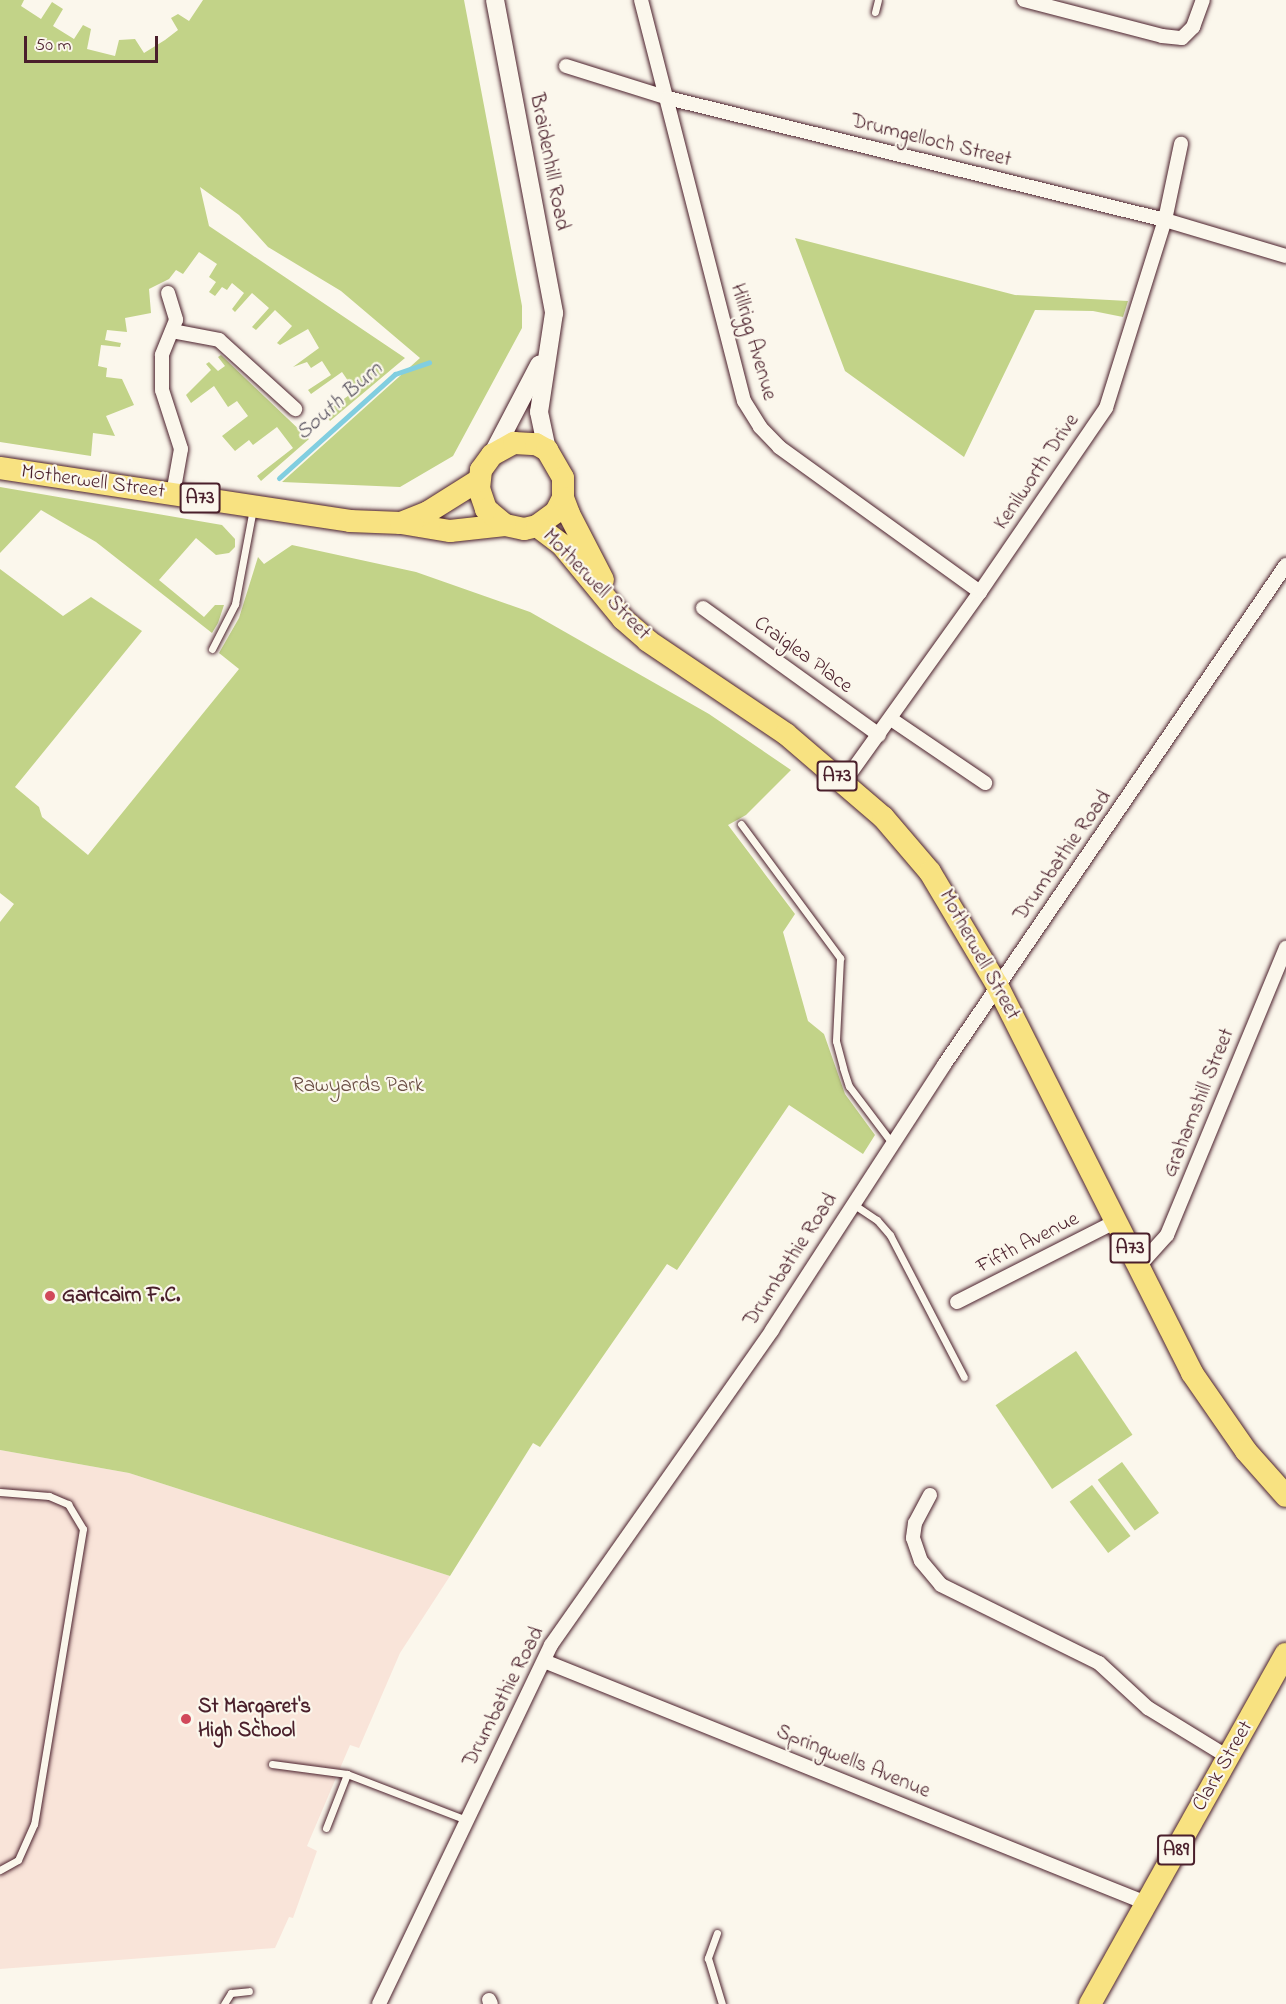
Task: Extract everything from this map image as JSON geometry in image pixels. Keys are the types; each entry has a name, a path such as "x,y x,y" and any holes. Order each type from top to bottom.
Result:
{"main road":[{"path":"506,525 486,509 479,480 492,455 502,447 525,442 547,450"},
{"name":"A73","path":"547,450 563,478 563,498 622,619"},
{"name":"Motherwell Street","path":"0,468 350,521 401,523"},
{"name":"A73","path":"401,523 428,512 479,480"},
{"path":"537,525 556,512 563,498"},
{"name":"A73","path":"401,523 450,531 506,525 524,529 537,525"},
{"name":"Motherwell Street","path":"537,525 562,544 622,619 648,641 786,734 844,782 899,833 930,872 997,985 1208,1400 1286,1496"},
{"name":"Clark Street","path":"1090,2004 1286,1654"}],"street":[{"name":"Braidenhill Road","path":"495,0 554,313 539,412 547,450"},
{"name":"Hillrigg Avenue","path":"641,0 744,401 760,427 779,447 980,592"},
{"path":"1024,0 1162,36 1182,38 1193,27 1203,0"},
{"name":"Drumgelloch Street","path":"566,66 668,98 1165,220 1286,256"},
{"name":"Kenilworth Drive","path":"844,782 980,592 1106,408 1165,220 1181,144"},
{"path":"168,293 176,320 162,355 162,390 181,449 173,494"},
{"path":"172,331 219,340 295,409"},
{"name":"Braidenhill Road","path":"492,455 518,410 552,333"},
{"name":"Drumbathie Road","path":"379,2004 544,1661 772,1330 997,985 1191,709 1286,565"},
{"name":"Craiglea Place","path":"703,608 879,735"},
{"path":"891,719 985,783"},
{"name":"Grahamshill Street","path":"1139,1266 1167,1235 1286,948"},
{"name":"Fifth Avenue","path":"957,1302 1118,1221"},
{"path":"930,1495 915,1523 912,1538 921,1561 941,1585 1099,1663 1148,1708 1228,1757"},
{"name":"Springwells Avenue","path":"544,1661 1146,1903"}],"lane":[{"path":"875,12 878,0"},
{"path":"212,649 235,604 253,506"},
{"path":"741,824 840,958 836,1041 843,1068 849,1086 892,1143"},
{"path":"853,1204 877,1220 890,1235 964,1377"},
{"path":"0,1492 49,1496 68,1504 83,1529 34,1824 18,1860 0,1870"},
{"path":"272,1764 347,1774 466,1820"},
{"path":"326,1828 347,1774"},
{"path":"717,1933 708,1958 722,2004"},
{"path":"224,2004 231,1993 249,1991"}],"shaded area":[{"name":"St Margaret's High School","path":"0,1450 129,1473 450,1576 400,1653 359,1748 350,1745 307,1846 317,1851 293,1918 289,1917 275,1948 0,1969"}],"green space":[{"path":"0,0 24,0 21,6 41,19 52,2 63,9 53,26 74,39 83,25 91,29 87,49 115,56 119,40 135,39 144,53 165,40 178,30 171,18 178,14 189,21 203,0 464,0 522,306 522,328 453,456 400,487 282,482 420,358 341,291 268,247 239,215 200,187 209,226 405,358 330,421 324,413 355,391 342,372 311,394 308,390 331,375 322,361 311,368 307,362 293,367 319,348 308,329 280,345 277,343 292,326 275,310 256,330 252,327 269,308 252,293 235,312 232,309 244,293 232,283 227,290 222,287 215,296 209,292 216,282 209,277 217,264 199,252 183,274 176,270 169,279 149,289 151,313 125,318 127,332 107,330 105,340 121,343 120,347 101,345 98,366 107,368 106,377 122,379 134,405 106,416 115,436 93,433 91,456 0,442"},
{"path":"795,238 1015,295 1128,301 1123,317 1093,311 1035,310 964,457 845,371"},
{"path":"221,355 309,439 261,481 257,476 293,448 277,427 253,445 249,440 235,451 222,436 248,416 237,401 228,407 214,386 191,403 186,395 211,370 206,364 209,362 218,371 225,366 218,357"},
{"path":"0,487 222,525 235,539 235,547 229,553 216,555 196,538 159,580 204,617 215,605 224,605 212,633 96,542 41,510 0,553"},
{"name":"Rawyards Park","path":"292,545 416,572 530,612 709,714 791,770 746,815 728,825 795,914 783,932 808,1021 824,1034 845,1094 875,1135 863,1154 789,1105 677,1270 667,1264 540,1447 533,1443 450,1576 129,1473 0,1450 0,922 14,904 0,893 0,569 63,616 91,597 142,631 15,787 39,807 42,817 88,855 239,669 219,653 239,618 258,557 264,564"},
{"path":"1076,1351 1132,1435 1052,1489 996,1405"},
{"path":"1122,1462 1159,1513 1135,1531 1098,1480"},
{"path":"1092,1485 1131,1536 1108,1553 1070,1502"}],"waterway":[{"name":"South Burn","path":"279,478 395,374 429,362"}],"place":[{"name":"Gartcairn F.C.","path":"50,1296"},
{"name":"St Margaret's High School","path":"186,1719"}]}
